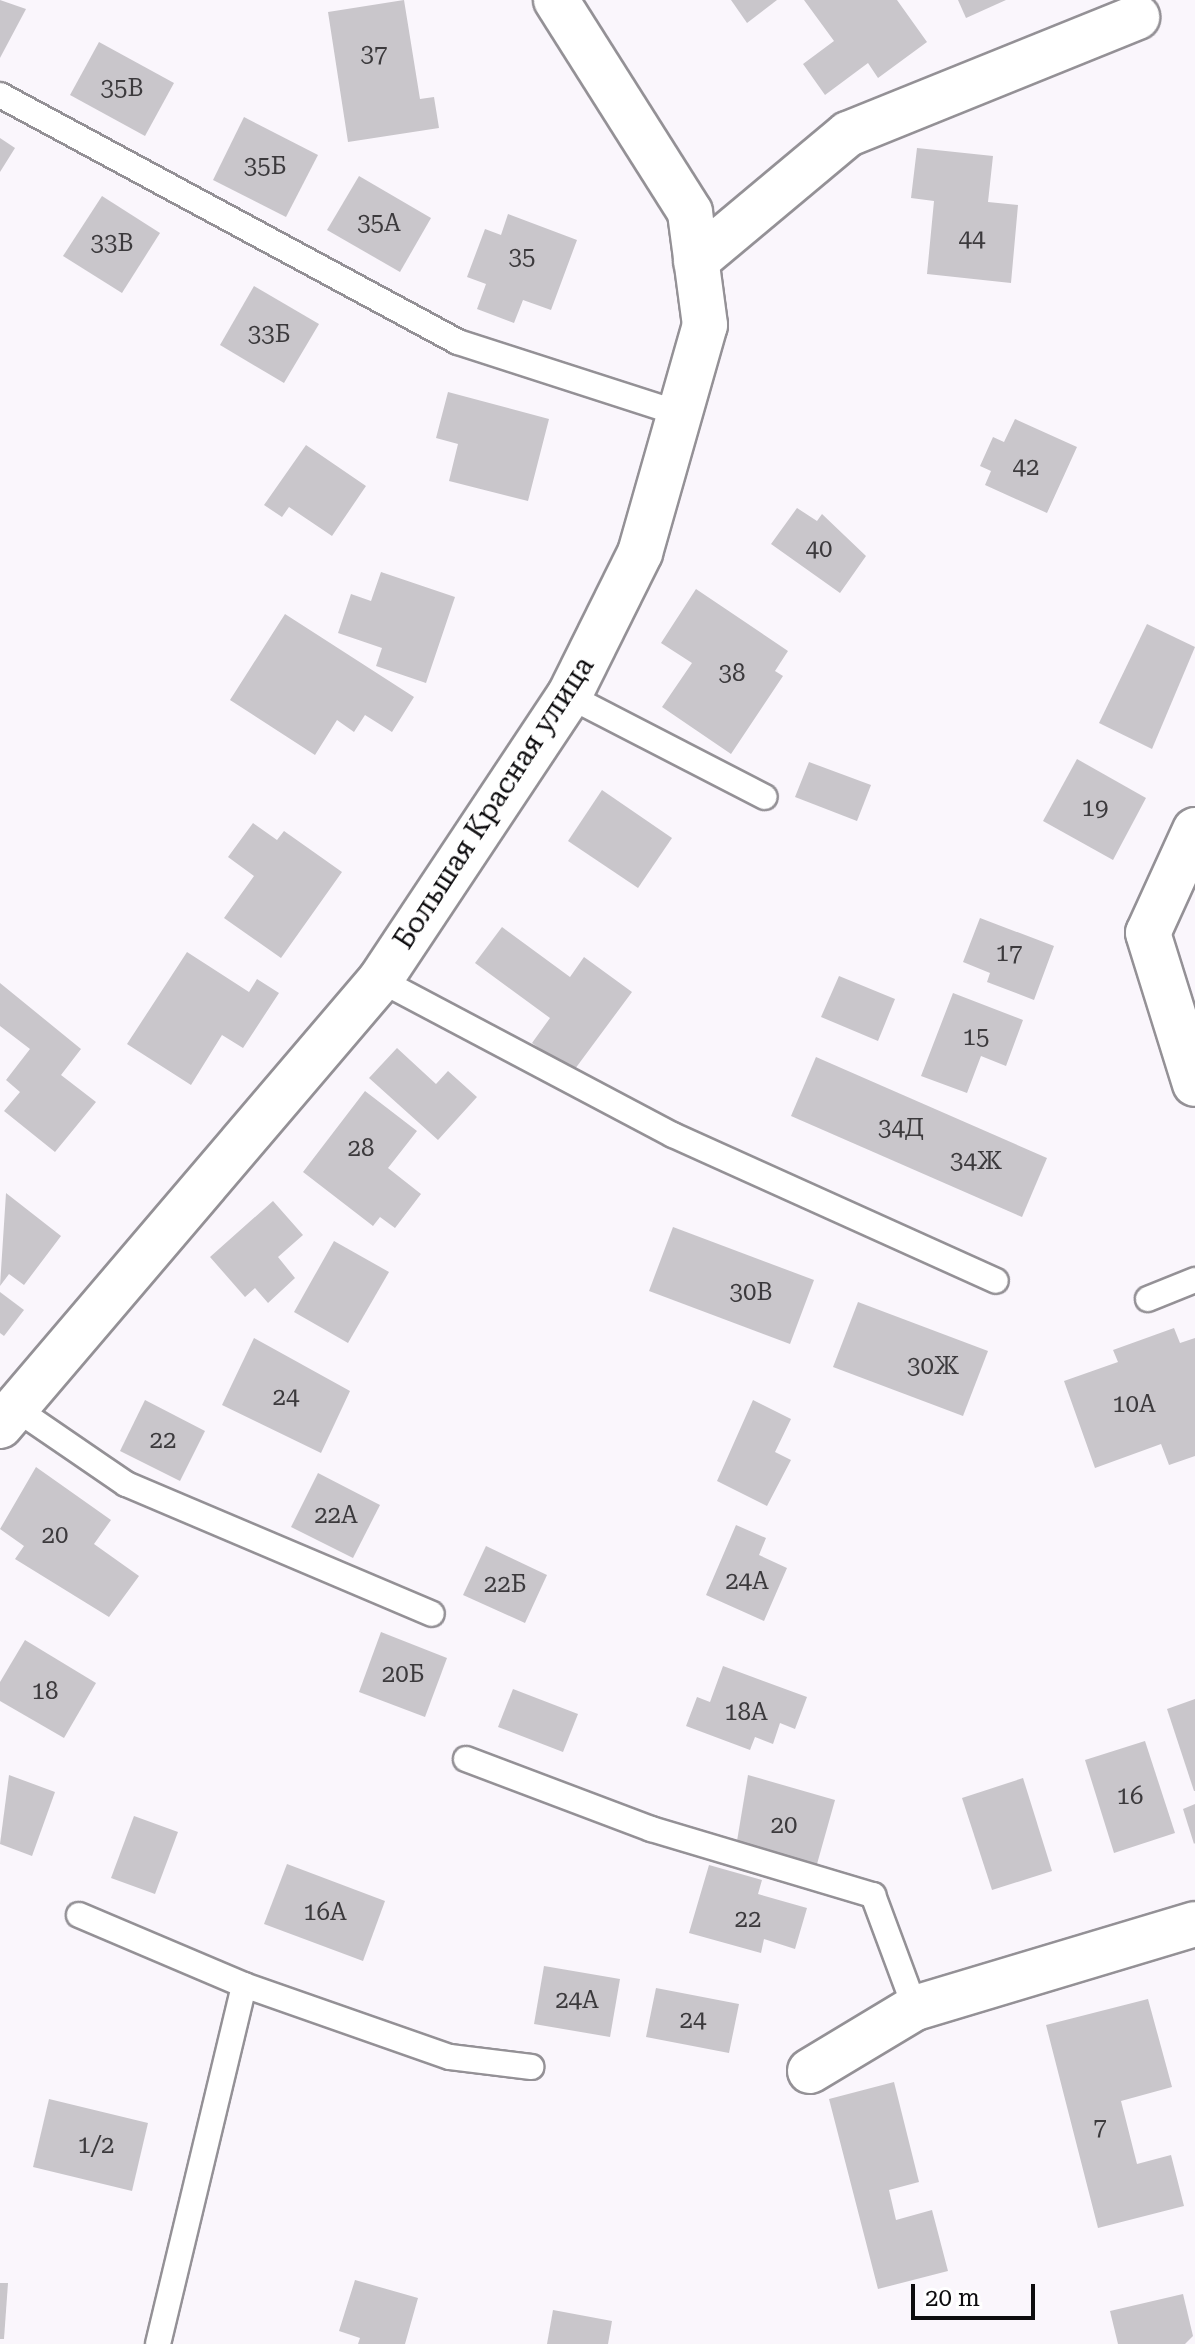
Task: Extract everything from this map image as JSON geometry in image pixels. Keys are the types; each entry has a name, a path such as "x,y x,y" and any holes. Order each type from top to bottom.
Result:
{"street":[{"name":"Большая Красная улица","path":"8,1417 380,980 569,696 640,553 684,415 705,325 690,212 556,0"},
{"path":"696,261 848,134 1137,17"},
{"path":"1195,830 1148,933 1195,1084"},
{"path":"810,2071 915,2008 1195,1924"}],"lane":[{"path":"0,95 458,342 684,415"},
{"path":"569,696 765,797"},
{"path":"380,980 673,1135 996,1281"},
{"path":"1148,1299 1195,1280"},
{"path":"8,1417 126,1484 432,1614"},
{"path":"466,1759 651,1829 873,1895 915,2008"},
{"path":"79,1915 244,1985 450,2057 531,2067"},
{"path":"158,2344 244,1985"}],"building":[{"path":"0,0 26,9 0,58"},
{"path":"404,0 420,99 434,97 439,128 348,142 328,12"},
{"path":"731,0 777,0 747,23"},
{"path":"804,0 897,0 927,42 878,78 868,63 825,95 803,64 834,41"},
{"path":"958,0 1006,0 966,18"},
{"path":"99,42 174,83 145,136 70,95"},
{"path":"244,117 318,155 286,217 213,180"},
{"path":"0,138 15,148 0,172"},
{"path":"917,148 993,156 988,202 1018,205 1011,283 927,274 934,201 911,198"},
{"path":"359,176 431,218 400,272 327,230"},
{"path":"102,196 160,233 122,293 63,256"},
{"path":"508,214 577,240 551,310 523,300 514,323 477,309 486,284 467,277 485,229 501,235"},
{"path":"254,286 319,324 284,383 220,345"},
{"path":"448,392 549,419 528,501 449,481 458,444 436,438"},
{"path":"1015,419 1077,447 1047,513 985,485 991,471 980,466 993,437 1004,442"},
{"path":"306,445 366,486 332,536 289,507 282,517 264,505"},
{"path":"797,508 817,521 822,514 866,556 840,593 771,544"},
{"path":"381,572 455,597 426,683 376,666 382,648 338,633 351,594 371,601"},
{"path":"696,589 788,651 775,671 783,676 731,754 662,707 692,663 661,643"},
{"path":"285,614 414,697 392,732 365,715 354,732 337,720 315,755 230,700"},
{"path":"1147,624 1195,647 1152,749 1099,723"},
{"path":"1077,759 1146,798 1113,860 1043,821"},
{"path":"809,762 871,785 857,821 795,797"},
{"path":"602,790 672,838 638,888 568,841"},
{"path":"253,823 277,840 284,831 342,872 281,958 224,918 254,876 228,857"},
{"path":"980,918 1054,946 1034,1000 987,982 990,973 963,962"},
{"path":"502,927 570,977 584,957 632,992 572,1073 532,1043 550,1018 475,963"},
{"path":"187,952 249,992 257,979 279,993 243,1048 222,1035 191,1085 127,1044"},
{"path":"839,976 895,999 878,1041 821,1017"},
{"path":"0,983 81,1049 61,1075 96,1102 55,1152 4,1111 20,1092 6,1080 30,1049 0,1026"},
{"path":"953,993 1023,1020 1006,1066 981,1056 967,1093 921,1076"},
{"path":"397,1048 436,1084 448,1071 477,1097 438,1140 369,1078"},
{"path":"816,1057 1047,1158 1022,1217 791,1116"},
{"path":"365,1091 417,1131 388,1168 421,1194 395,1228 380,1217 373,1226 303,1172"},
{"path":"6,1193 61,1236 24,1285 9,1274 0,1286"},
{"path":"273,1201 303,1235 278,1257 295,1278 268,1303 255,1288 245,1297 210,1257"},
{"path":"673,1227 814,1280 790,1344 649,1291"},
{"path":"334,1241 389,1272 348,1343 294,1312"},
{"path":"0,1292 24,1310 4,1336 0,1333"},
{"path":"858,1302 988,1351 963,1416 833,1367"},
{"path":"1174,1328 1180,1343 1195,1338 1195,1456 1169,1465 1161,1444 1095,1468 1064,1381 1118,1362 1113,1350"},
{"path":"254,1338 350,1391 321,1453 222,1405"},
{"path":"145,1400 205,1431 180,1481 120,1451"},
{"path":"753,1400 791,1419 775,1452 791,1460 767,1506 717,1481"},
{"path":"36,1467 111,1520 94,1544 139,1576 109,1617 15,1559 24,1546 0,1529"},
{"path":"318,1473 380,1505 353,1558 291,1527"},
{"path":"736,1525 766,1538 759,1555 787,1568 764,1621 706,1595"},
{"path":"486,1546 547,1575 525,1623 463,1595"},
{"path":"381,1632 447,1658 425,1717 359,1692"},
{"path":"25,1640 96,1683 64,1738 0,1701 0,1682"},
{"path":"723,1666 807,1697 795,1729 780,1723 773,1744 755,1737 750,1750 686,1726 697,1697 710,1702"},
{"path":"513,1689 578,1714 563,1752 498,1727"},
{"path":"1195,1699 1195,1791 1194,1791 1167,1709"},
{"path":"1145,1741 1175,1833 1114,1853 1085,1760"},
{"path":"9,1775 55,1792 32,1856 0,1844"},
{"path":"748,1775 835,1800 817,1864 737,1841"},
{"path":"1023,1778 1052,1871 992,1890 962,1798"},
{"path":"1195,1804 1195,1843 1194,1844 1183,1809"},
{"path":"134,1816 178,1832 155,1894 111,1878"},
{"path":"287,1864 385,1901 363,1961 264,1924"},
{"path":"709,1865 762,1880 758,1894 807,1908 795,1949 764,1939 761,1953 689,1933"},
{"path":"544,1966 620,1979 610,2037 534,2024"},
{"path":"656,1988 739,2004 729,2053 646,2037"},
{"path":"1148,1999 1172,2087 1121,2101 1137,2164 1171,2155 1184,2206 1098,2228 1046,2025"},
{"path":"894,2082 919,2182 889,2190 896,2220 932,2210 948,2271 878,2289 829,2099"},
{"path":"49,2099 148,2123 132,2191 33,2167"},
{"path":"355,2280 418,2298 405,2344 358,2344 360,2338 339,2331"},
{"path":"0,2283 8,2283 4,2339 0,2339"},
{"path":"1183,2294 1193,2336 1185,2344 1118,2344 1110,2311"},
{"path":"553,2310 612,2321 608,2344 547,2344"}]}
